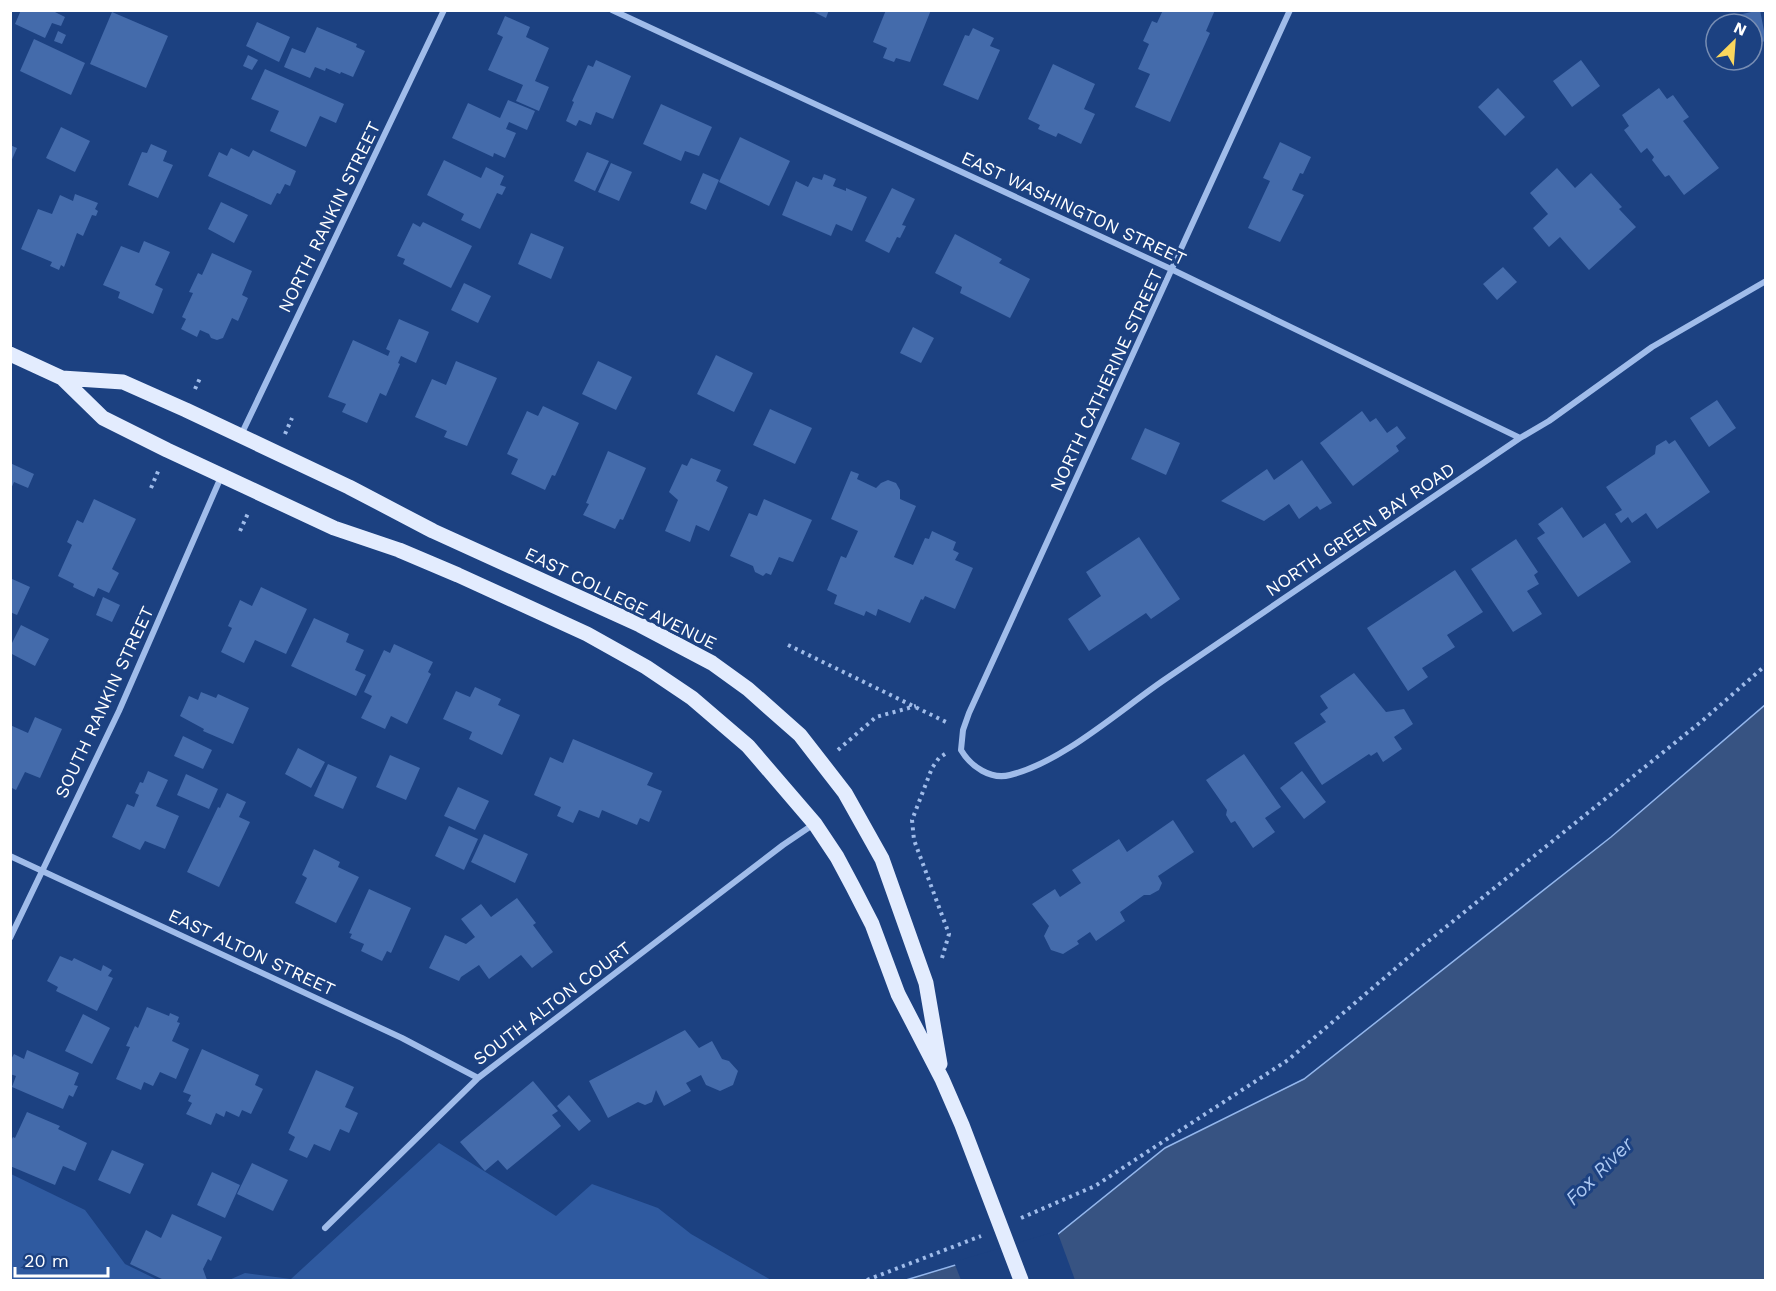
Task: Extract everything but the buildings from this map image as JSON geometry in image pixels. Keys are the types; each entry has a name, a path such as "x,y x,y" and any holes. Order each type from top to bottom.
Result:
{"main road":[{"name":"EAST COLLEGE AVENUE","path":"10,354 62,378 103,418 221,476 334,528 399,550 458,575 587,634 646,667 692,698 748,746 815,824 837,857 872,924 898,994 942,1079 966,1136 1021,1281"},
{"name":"EAST COLLEGE AVENUE","path":"62,378 123,382 349,487 433,531 680,645 739,682 800,735 845,793 882,859 926,983 942,1079"}],"street":[{"name":"NORTH RANKIN STREET","path":"241,436 444,10"},
{"name":"EAST WASHINGTON STREET","path":"612,10 1173,270 1520,438"},
{"name":"NORTH CATHERINE STREET","path":"961,743 969,713 1290,10"},
{"name":"NORTH GREEN BAY ROAD","path":"961,743 961,750 970,762 995,777 1008,776 1037,767 1063,752 1164,680 1520,438 1549,421 1652,347 1766,281"},
{"name":"SOUTH RANKIN STREET","path":"10,938 119,711 221,476"},
{"name":"SOUTH ALTON COURT","path":"325,1228 478,1078 783,844 815,824"},
{"name":"EAST ALTON STREET","path":"10,856 402,1038 478,1078"}],"path":[{"path":"788,645 963,730"},
{"path":"1012,1222 1095,1186 1288,1060 1416,951 1702,721 1766,665"},
{"path":"848,741 876,717 917,706"},
{"path":"950,934 914,840 912,820 932,768 939,758 961,743"},
{"path":"867,1281 982,1236"}],"shaded area":[{"path":"439,1143 556,1216 592,1184 658,1208 691,1234 771,1280 229,1280 245,1273 291,1279"},
{"path":"11,1174 85,1210 125,1264 158,1280 11,1280"}],"water":[{"name":"Fox River","path":"1765,705 1765,1280 906,1280 1058,1234 1165,1148 1304,1079 1611,837"}],"pier":[{"path":"1057,1231 1075,1280 961,1280 954,1262"}]}
